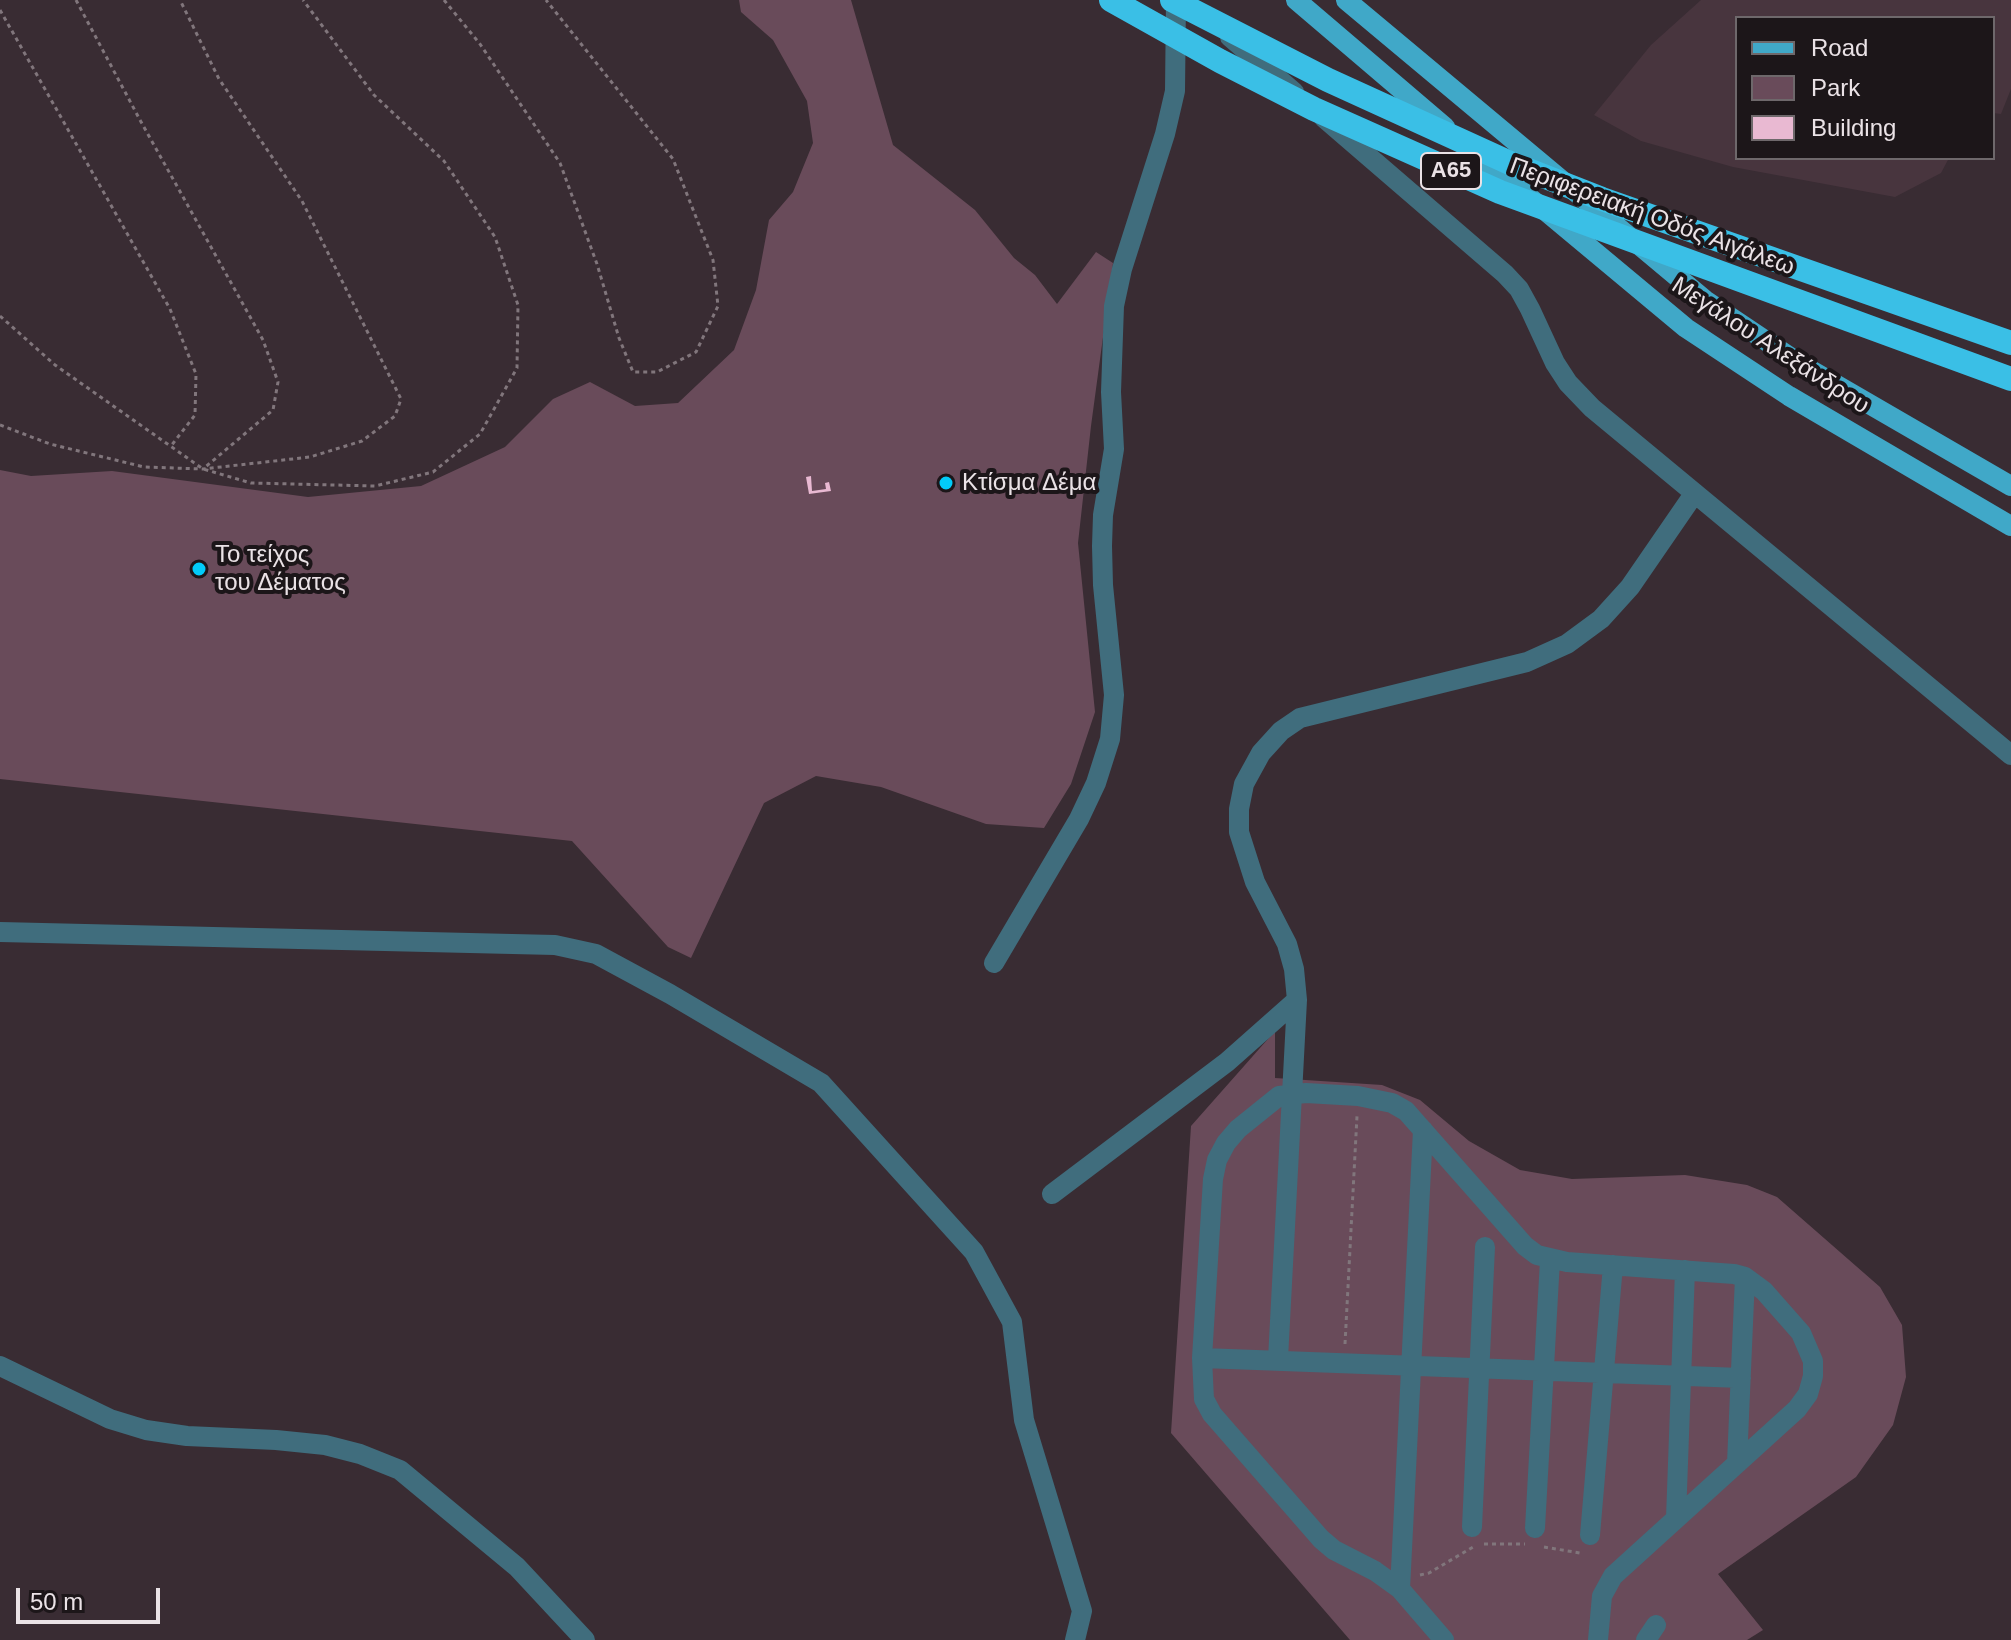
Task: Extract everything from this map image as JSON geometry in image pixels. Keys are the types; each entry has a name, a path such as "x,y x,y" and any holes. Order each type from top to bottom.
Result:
{"highway":[{"name":"Περιφερειακή Οδός Αιγάλεω","path":"1111,0 1220,61 1403,150 1579,222 2011,379"},
{"name":"Περιφερειακή Οδός Αιγάλεω","path":"1174,0 1328,80 1510,163 1602,199 2011,343"}],"main road":[{"name":"Μεγάλου Αλεξάνδρου","path":"1296,0 1686,328 1789,396 2011,526"},
{"name":"Μεγάλου Αλεξάνδρου","path":"1346,0 1705,300 1802,365 2011,486"}],"street":[{"path":"994,963 1079,819 1096,783 1110,739 1114,695 1102,546 1103,515 1114,449 1111,379 1114,306 1122,269 1165,134 1175,91 1174,0"},
{"path":"1188,0 1505,274 1519,289 1542,340 1568,383 1592,408 2011,755"},
{"path":"1278,1359 1297,1000 1294,969 1287,944 1255,882 1239,832 1244,784 1261,753 1281,731 1300,718 1527,662 1567,644 1601,619 1630,587 1694,494"},
{"path":"0,932 555,945 596,954 821,1083 974,1252 1012,1322 1024,1420 1082,1611 1075,1640"},
{"path":"1052,1194 1205,1079 1297,1000"},
{"path":"1444,1640 1400,1583 1334,1550 1321,1539 1212,1414 1204,1399 1202,1358 1213,1179 1217,1160 1226,1143 1266,1104 1279,1096 1358,1096 1392,1103 1406,1111 1525,1246 1537,1255 1550,1260 1723,1272 1745,1277 1764,1291 1809,1346 1813,1376 1808,1394 1797,1409 1623,1565 1607,1585 1599,1612 1598,1640"},
{"path":"1400,1583 1423,1130"},
{"path":"1472,1527 1485,1247"},
{"path":"1535,1528 1550,1260"},
{"path":"1589,1545 1613,1265"},
{"path":"1676,1518 1685,1270"},
{"path":"1737,1463 1745,1277"},
{"path":"1202,1358 1741,1378"},
{"path":"0,1366 110,1419 146,1430 187,1436 325,1445 360,1454 400,1470 517,1567 585,1640"}],"path":[{"path":"76,0 263,340 278,382 273,410 203,469"},
{"path":"0,425 50,444 144,467 203,469 310,457 362,441 395,416 401,399 302,201 219,79 180,0"},
{"path":"0,316 55,365 203,469 251,483 375,486 433,472 480,434 517,368 518,305 495,237 444,161 374,95 303,0"},
{"path":"444,0 480,44 560,163 633,372 657,372 696,352 718,306 713,260 673,159 546,0"},
{"path":"0,10 170,309 196,374 195,415 171,446"},
{"path":"1344,1362 1358,1096"},
{"path":"1400,1583 1429,1573 1472,1547 1483,1544 1589,1545"}],"shaded area":[{"path":"1701,0 2011,0 2011,89 2001,114 1995,113 1995,16 1735,16 1735,160 1948,160 1941,173 1895,197 1733,167 1641,141 1594,115 1651,45"}],"green space":[{"path":"739,0 851,0 893,145 975,210 1014,258 1035,275 1057,304 1096,252 1113,263 1078,543 1095,712 1071,784 1044,828 986,824 881,787 816,776 764,803 691,958 668,947 572,841 0,779 0,470 31,476 112,471 308,497 421,486 505,447 553,399 590,382 635,406 678,403 734,350 756,290 769,220 793,192 813,143 807,101 773,40 741,12"},
{"path":"1275,1031 1275,1078 1382,1085 1420,1100 1469,1141 1520,1170 1572,1179 1685,1175 1747,1185 1777,1197 1880,1287 1902,1325 1906,1377 1893,1425 1856,1477 1718,1574 1763,1630 1747,1640 1350,1640 1171,1433 1191,1126"}],"building":[{"path":"811,476 812,491 826,489 825,483 829,482 831,491 809,494 806,477"}],"place":[{"name":"Κτίσμα Δέμα","path":"946,483"},
{"name":"Το τείχος του Δέματος","path":"199,569"}]}
